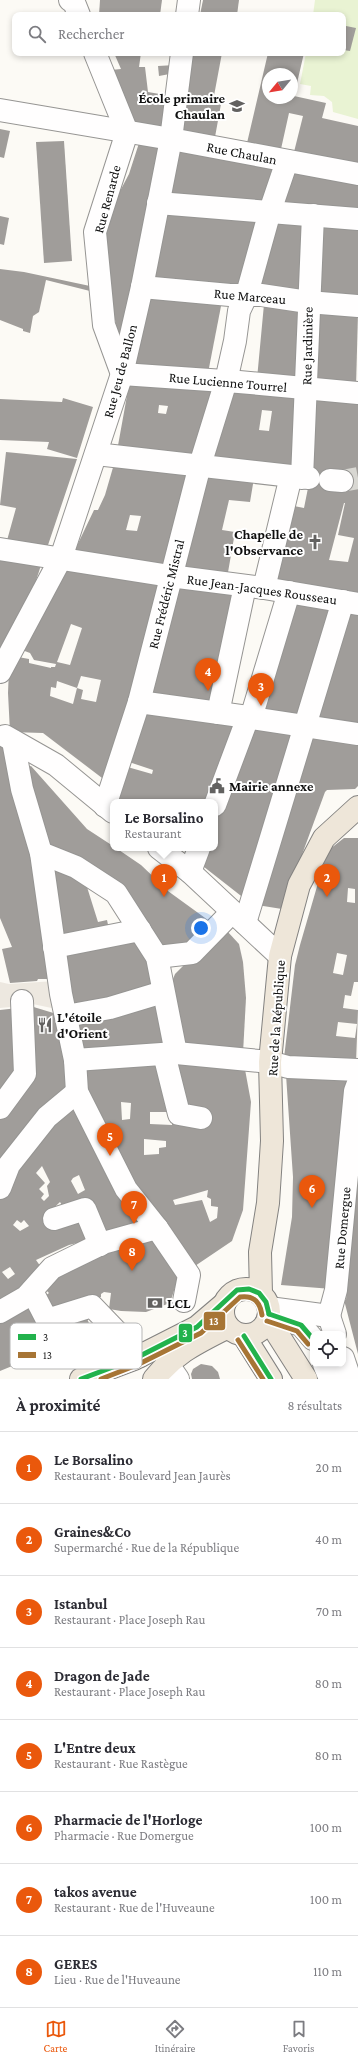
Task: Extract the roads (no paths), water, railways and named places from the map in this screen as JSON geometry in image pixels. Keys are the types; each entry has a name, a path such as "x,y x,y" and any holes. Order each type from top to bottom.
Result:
{"main road":[{"name":"Rue de la République","path":"267,1309 260,1252 268,1203 272,1140 270,1062 280,956 299,885 324,838 358,807"},
{"name":"Rue de la République","path":"142,1355 197,1327 230,1297 260,1252"},
{"path":"271,1379 236,1331 224,1320 230,1297 245,1288 254,1290 267,1309 306,1379"},
{"path":"166,1374 180,1352 236,1331 260,1331 267,1309"},
{"name":"Rue de la République","path":"88,1378 109,1369"}],"street":[{"path":"72,0 78,12"},
{"path":"187,12 189,0"},
{"path":"96,56 127,132"},
{"name":"Rue Jeu de Ballon","path":"0,672 61,558 122,374 142,287 171,139 182,56"},
{"name":"Rue Chaulan","path":"0,110 171,139 358,174"},
{"name":"Rue Renarde","path":"122,374 104,325 95,232 127,132"},
{"path":"247,294 270,211 287,161"},
{"path":"158,203 270,211 358,220"},
{"name":"Rue Jardinière","path":"218,713 254,587 315,478 306,388 308,302 313,215"},
{"name":"Rue Marceau","path":"142,287 230,295 247,294 308,302 358,306"},
{"name":"Rue Frédéric Mistral","path":"112,799 139,702 170,576 200,465 226,381 235,341 239,311 247,294"},
{"name":"Rue Lucienne Tourrel","path":"122,374 226,381 358,393"},
{"path":"96,454 315,478"},
{"name":"Rue Jean-Jacques Rousseau","path":"0,549 170,576 351,602"},
{"path":"217,799 249,718 289,592"},
{"path":"157,957 192,953 238,917 305,726 351,602"},
{"path":"139,702 358,734"},
{"path":"6,737 56,765 109,809"},
{"path":"6,737 41,853 61,994 75,1060 77,1092 126,1189 157,1228 188,1275 184,1301"},
{"path":"163,851 190,872 280,956"},
{"path":"190,872 198,851"},
{"path":"41,853 76,867 116,893 157,957 179,1114 201,1118"},
{"path":"54,947 140,930"},
{"path":"66,1016 110,1008 163,992"},
{"path":"0,1108 25,1074 22,1001"},
{"path":"75,1060 170,1054 270,1062 357,1082"},
{"name":"Rue Domergue","path":"332,1325 357,1082"},
{"path":"0,1188 9,1166 47,1117 77,1092"},
{"path":"54,1219 85,1209 100,1245"},
{"path":"0,1312 26,1297 52,1268 100,1245 157,1228"},
{"path":"32,1291 47,1320 92,1306 108,1323"},
{"path":"267,1309 332,1325"},
{"path":"267,1309 301,1325 310,1336"},
{"path":"325,1367 330,1379"},
{"path":"346,1367 350,1379"}],"tunnel":[{"path":"342,481 358,478"}],"place":[{"name":"École primaire Chaulan","path":"237,106"},
{"name":"Chapelle de l'Observance","path":"315,542"},
{"name":"Dragon de Jade","path":"208,691"},
{"name":"Istanbul","path":"261,706"},
{"name":"Mairie annexe","path":"217,786"},
{"name":"Le Borsalino","path":"164,897"},
{"name":"Graines&Co","path":"327,897"},
{"name":"L'étoile d'Orient","path":"45,1025"},
{"name":"L'Entre deux","path":"110,1156"},
{"name":"Pharmacie de l'Horloge","path":"312,1208"},
{"name":"takos avenue","path":"134,1224"},
{"name":"GERES","path":"132,1271"},
{"name":"LCL","path":"155,1303"}]}
